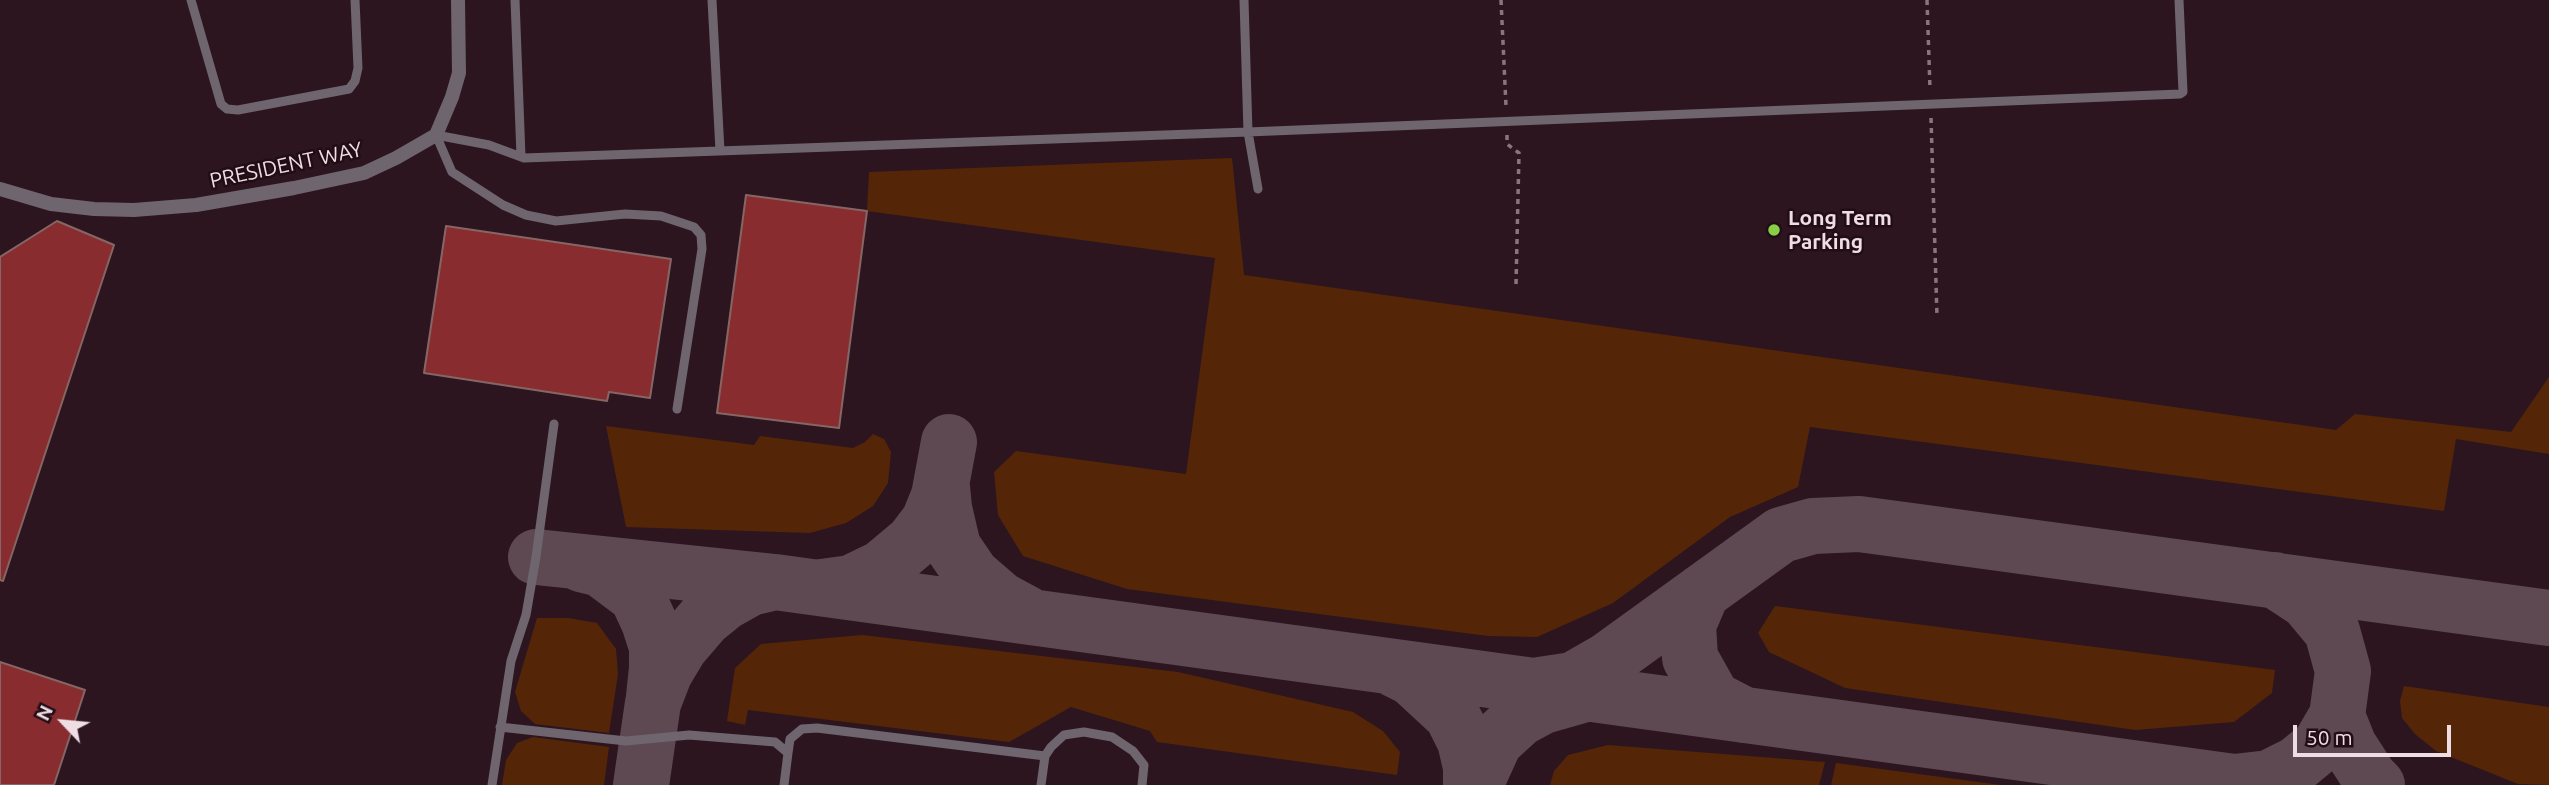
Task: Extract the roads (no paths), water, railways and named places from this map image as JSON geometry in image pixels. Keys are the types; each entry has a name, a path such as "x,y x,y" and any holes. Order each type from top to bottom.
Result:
{"street":[{"path":"436,135 459,73 458,0"},
{"name":"PRESIDENT WAY","path":"0,189 51,204 94,209 134,210 196,205 364,173 436,135"}],"lane":[{"path":"191,0 220,103 227,109 238,110 349,89 355,81 358,68 355,0"},
{"path":"515,0 521,156"},
{"path":"712,0 720,151"},
{"path":"1244,0 1248,132 1258,189"},
{"path":"436,135 489,145 524,158 2180,94 2183,92 2179,0"},
{"path":"436,135 452,172 503,205 526,215 556,221 625,214 661,216 694,227 701,235 702,249 677,409"},
{"path":"492,785 511,661 526,615 554,424"},
{"path":"500,727 626,741 689,735 775,742 788,753"},
{"path":"784,785 790,740 802,729 817,728 1045,756"},
{"path":"1041,785 1045,756 1051,747 1064,735 1084,732 1112,737 1133,751 1144,765 1142,785"}],"place":[{"name":"Long Term Parking","path":"1774,230"}]}
